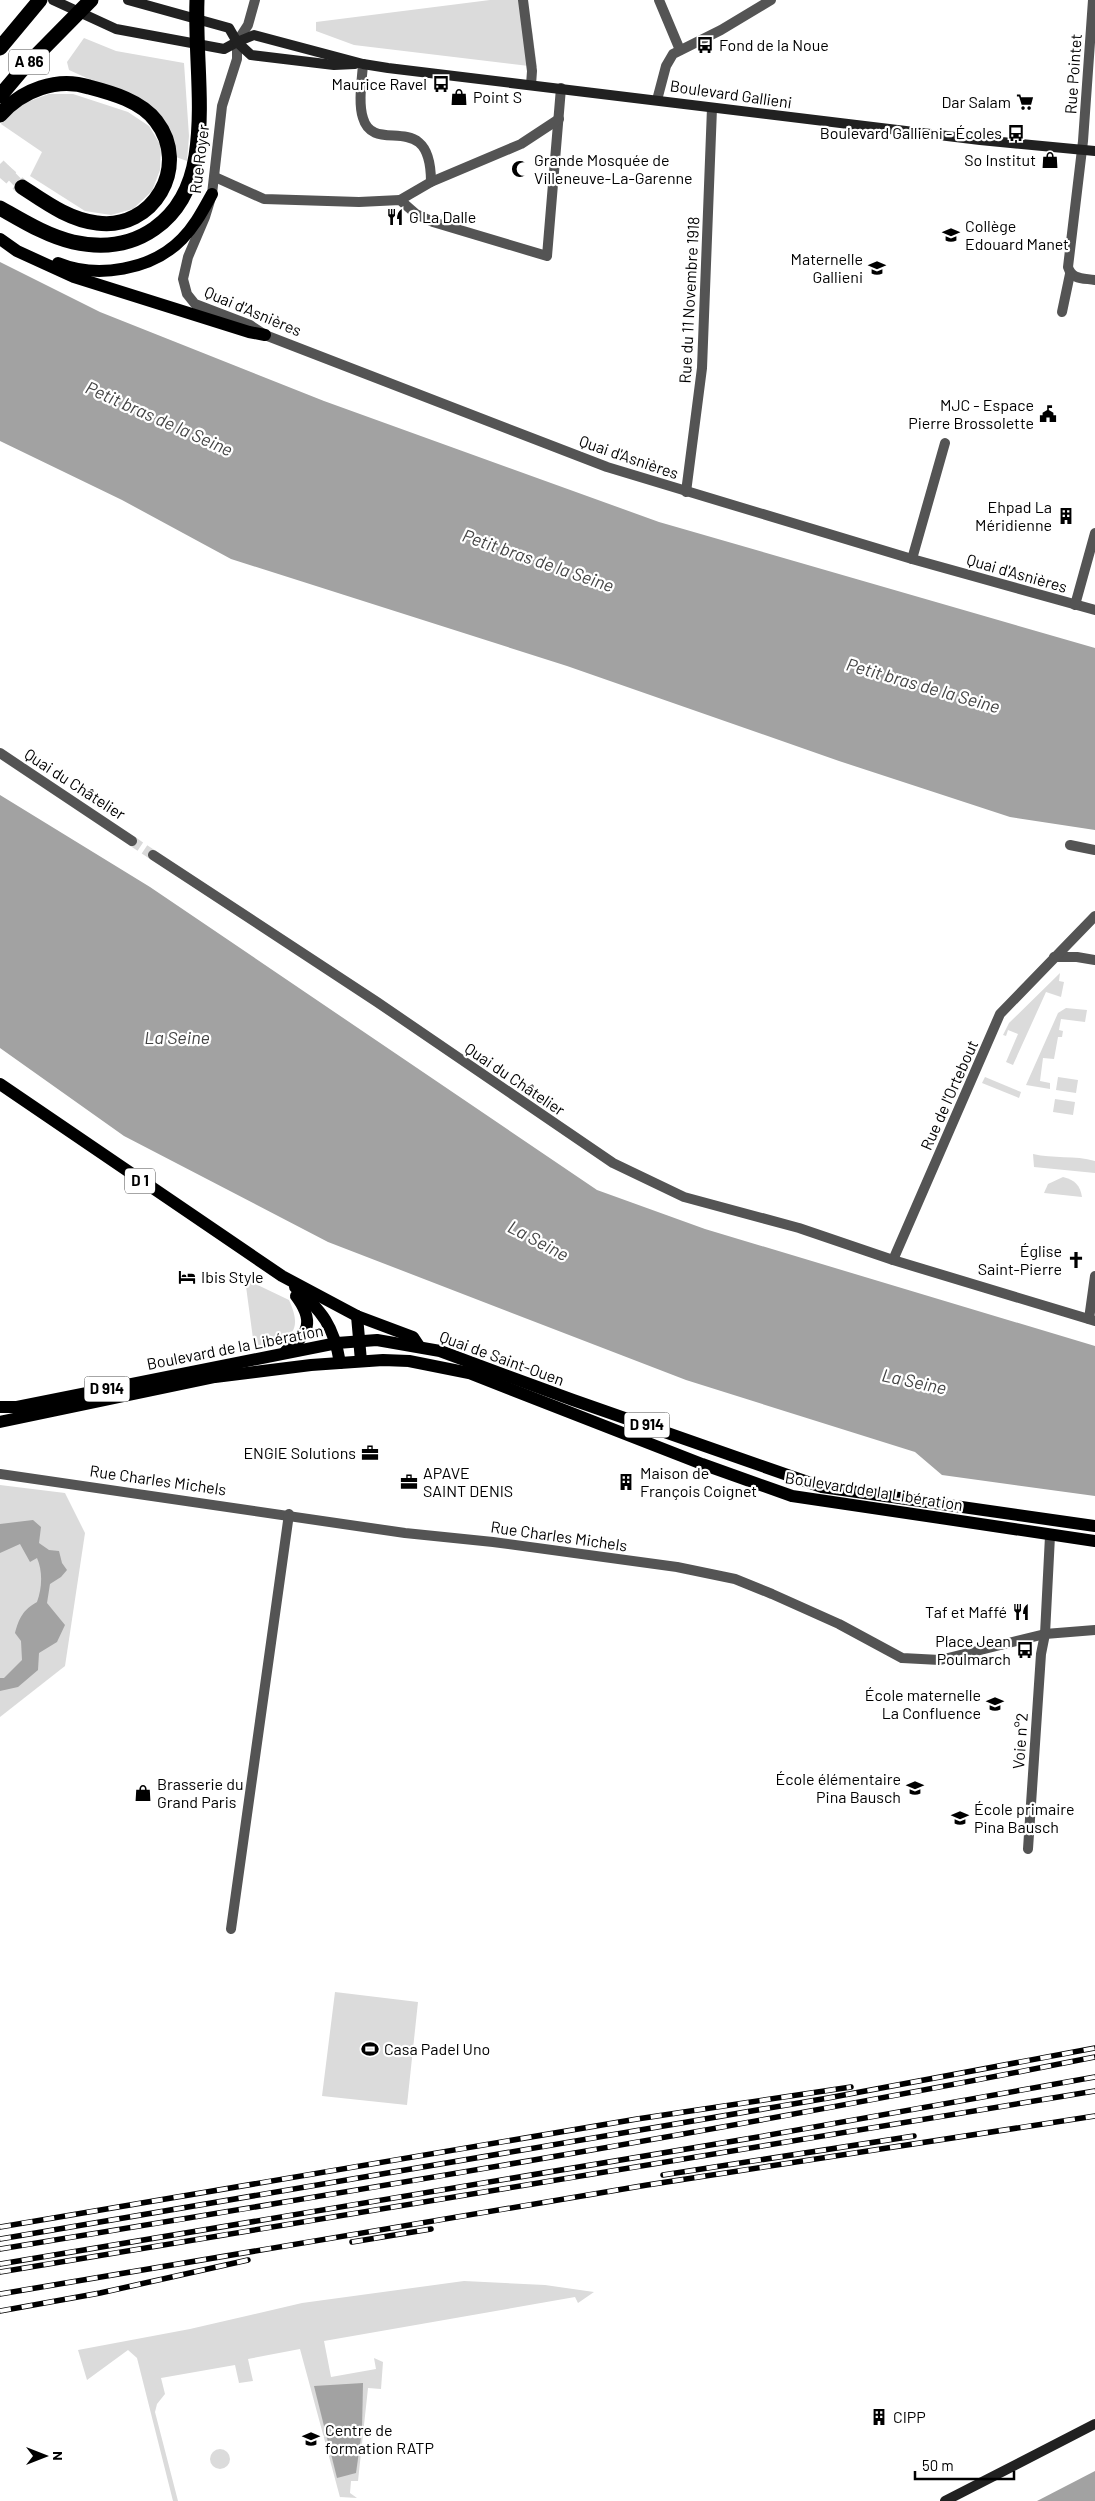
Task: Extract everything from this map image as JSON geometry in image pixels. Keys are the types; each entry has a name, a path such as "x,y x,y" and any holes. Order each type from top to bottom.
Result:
{"highway":[{"name":"A 86","path":"0,48 40,0"},
{"name":"A 86","path":"0,96 59,30 91,0"},
{"path":"0,208 65,240 97,246 116,245 137,239 158,227 178,206 187,187 196,158 198,132 197,0"},
{"path":"0,115 12,103 41,88 59,83 84,85 114,95 142,108 156,120 168,146 169,171 161,194 144,212 125,221 99,224 77,219 22,187"}],"main road":[{"name":"Boulevard Gallieni","path":"53,0 116,29 224,50 254,35 363,64 712,108 1095,151"},
{"name":"Boulevard Gallieni","path":"128,0 229,28 237,42 250,55 334,65 363,64"},
{"path":"0,234 65,266 78,269 119,269 145,263 170,250 192,228 212,194"},
{"path":"0,239 17,251 93,285 248,332 265,335"},
{"name":"Quai de Saint-Ouen","path":"0,1084 282,1276 357,1316 413,1337 419,1346 463,1359 799,1480 876,1496 1095,1526"},
{"path":"282,1276 306,1308 308,1320 305,1334 297,1343 282,1353"},
{"name":"D 1","path":"282,1276 315,1305 327,1320 337,1343 340,1363"},
{"path":"357,1316 361,1361"},
{"name":"Boulevard de la Libération","path":"0,1407 17,1407 337,1343 378,1340 419,1346"},
{"name":"Quai de Saint-Ouen","path":"215,1377 361,1361 409,1361 456,1370 572,1412"},
{"name":"Boulevard de la Libération","path":"0,1422 215,1377"},
{"path":"0,1412 17,1407"},
{"name":"Boulevard de la Libération","path":"572,1412 702,1464 792,1496 1050,1536 1095,1541"},
{"path":"1050,1536 1061,1521"},
{"path":"945,2501 1095,2424"}],"street":[{"path":"237,42 248,25 255,0"},
{"path":"523,0 532,71 531,85"},
{"path":"659,0 680,50"},
{"path":"657,100 668,62 673,54 721,30 772,0"},
{"name":"Rue Pointet","path":"1070,274 1068,267 1083,150 1093,0"},
{"name":"Rue Royer","path":"183,278 188,256 205,217 212,194 222,106 237,59 237,42"},
{"path":"363,64 362,112 364,122 375,132 412,138 421,143 431,161 431,182"},
{"path":"400,200 416,214 433,222 547,256 561,88"},
{"name":"Rue du 11 Novembre 1918","path":"686,492 702,374 712,108"},
{"path":"215,177 260,197 269,199 400,200 431,182 521,144 559,119"},
{"path":"1062,312 1070,274 1077,278 1095,280"},
{"name":"Quai d'Asnières","path":"183,278 186,294 195,304 250,325 265,335 607,467 686,492 1095,610"},
{"path":"912,558 945,443"},
{"path":"1075,605 1095,533"},
{"name":"Quai du Châtelier","path":"0,753 132,841"},
{"path":"1070,845 1095,850"},
{"name":"Quai du Châtelier","path":"153,855 378,1002 613,1163 684,1198 799,1228 893,1260 1092,1320"},
{"name":"Rue de l'Ortebout","path":"893,1260 1000,1014 1095,916"},
{"path":"1054,957 1077,957 1095,960"},
{"path":"1092,1320 1095,1276"},
{"name":"Rue Charles Michels","path":"0,1474 289,1514 405,1533 493,1542 677,1567 734,1579 838,1624 902,1658 940,1660 1045,1634 1095,1630"},
{"path":"231,1929 289,1514"},
{"path":"1045,1634 1050,1536"},
{"name":"Voie n°2","path":"1028,1849 1045,1634"}],"shaded area":[{"path":"490,0 519,0 532,30 537,67 354,45 316,31 316,22"},
{"path":"84,38 116,51 184,63 189,136 187,161 176,157 175,144 151,107 69,70 67,62"},
{"path":"49,94 73,94 128,112 149,126 161,146 160,170 152,191 133,209 111,215 85,211 30,176 42,152 1,124 15,108"},
{"path":"1060,973 1059,981 1064,982 1061,997 1046,992 1013,1065 1006,1062 1018,1034 1008,1030 1006,1036 1003,1035 1009,1023"},
{"path":"1066,1008 1087,1010 1085,1022 1061,1019 1059,1030 1063,1031 1062,1037 1058,1037 1054,1059 1043,1058 1040,1081 1050,1083 1050,1089 1026,1085 1058,1013"},
{"path":"985,1077 1021,1092 1019,1098 982,1083"},
{"path":"1058,1077 1078,1080 1076,1093 1056,1090"},
{"path":"1055,1099 1075,1102 1073,1115 1053,1112"},
{"path":"1033,1154 1095,1161 1095,1173 1034,1167"},
{"path":"1063,1177 1076,1184 1080,1189 1082,1197 1044,1193 1048,1184"},
{"path":"245,1279 289,1300 294,1312 295,1322 294,1329 290,1335 283,1339 254,1346"},
{"path":"0,1485 65,1493 85,1533 65,1666 0,1717"},
{"name":"Casa Padel Uno","path":"335,1992 418,2002 407,2105 322,2096"},
{"path":"464,2281 545,2285 594,2292 578,2303 575,2297 324,2341 331,2377 376,2369 374,2358 383,2362 381,2389 368,2388 358,2481 351,2481 350,2493 357,2498 340,2497 341,2501 300,2349 248,2359 253,2381 239,2383 235,2365 161,2378 165,2394 157,2404 155,2412 178,2501 173,2501 137,2358 128,2350 87,2380 78,2350 190,2329 302,2303"},
{"path":"220,2449 227,2452 230,2459 227,2466 220,2469 213,2466 210,2459 213,2452"}],"water":[{"name":"Petit bras de la Seine","path":"0,262 100,312 324,401 659,522 1095,648 1095,830 1010,817 839,761 567,666 231,559 122,500 0,441"},
{"name":"La Seine","path":"0,795 150,887 597,1190 705,1229 1095,1346 1095,1496 942,1475 915,1452 686,1380 328,1242 124,1136 0,1048"},
{"path":"33,1520 41,1527 39,1543 49,1550 59,1551 62,1563 67,1570 61,1577 50,1584 47,1603 65,1625 57,1642 39,1653 38,1670 18,1687 0,1691 0,1678 4,1678 22,1660 21,1641 15,1633 22,1615 37,1602 41,1580 37,1558 30,1562 20,1544 0,1553 0,1524"},
{"path":"363,2383 362,2430 356,2473 337,2478 314,2386"},
{"path":"1095,2471 1095,2501 1037,2501"}],"tunnel":[{"path":"0,164 22,187"},
{"path":"0,168 22,187"},
{"path":"132,841 153,855"}],"railway":[{"path":"0,2239 828,2098 1095,2048"},
{"path":"0,2249 685,2134 1095,2057"},
{"path":"0,2264 758,2137 1095,2077"},
{"path":"0,2227 637,2119 851,2087"},
{"path":"0,2272 1095,2091"},
{"path":"0,2294 647,2185 1095,2116"},
{"path":"663,2175 914,2136"},
{"path":"352,2242 431,2229"},
{"path":"0,2311 100,2293 248,2260"}],"place":[{"name":"Fond de la Noue","path":"705,45"},
{"name":"Maurice Ravel","path":"441,84"},
{"name":"Point S","path":"459,97"},
{"name":"Dar Salam","path":"1025,102"},
{"name":"Boulevard Gallieni - Écoles","path":"1016,133"},
{"name":"So Institut","path":"1050,160"},
{"name":"Grande Mosquée de Villeneuve-La-Garenne","path":"520,169"},
{"name":"G La Dalle","path":"395,217"},
{"name":"Collège Edouard Manet","path":"951,235"},
{"name":"Maternelle Gallieni","path":"877,268"},
{"name":"MJC - Espace Pierre Brossolette","path":"1048,414"},
{"name":"Ehpad La Méridienne","path":"1066,516"},
{"name":"Église Saint-Pierre","path":"1076,1260"},
{"name":"Ibis Style","path":"187,1277"},
{"name":"ENGIE Solutions","path":"370,1453"},
{"name":"APAVE SAINT DENIS","path":"409,1482"},
{"name":"Maison de François Coignet","path":"626,1482"},
{"name":"Taf et Maffé","path":"1021,1612"},
{"name":"Place Jean Poulmarch","path":"1025,1650"},
{"name":"École maternelle La Confluence","path":"995,1704"},
{"name":"École élémentaire Pina Bausch","path":"915,1788"},
{"name":"Brasserie du Grand Paris","path":"143,1793"},
{"name":"École primaire Pina Bausch","path":"960,1818"},
{"name":"Casa Padel Uno","path":"370,2049"},
{"name":"CIPP","path":"879,2417"},
{"name":"Centre de formation RATP","path":"311,2439"}]}
